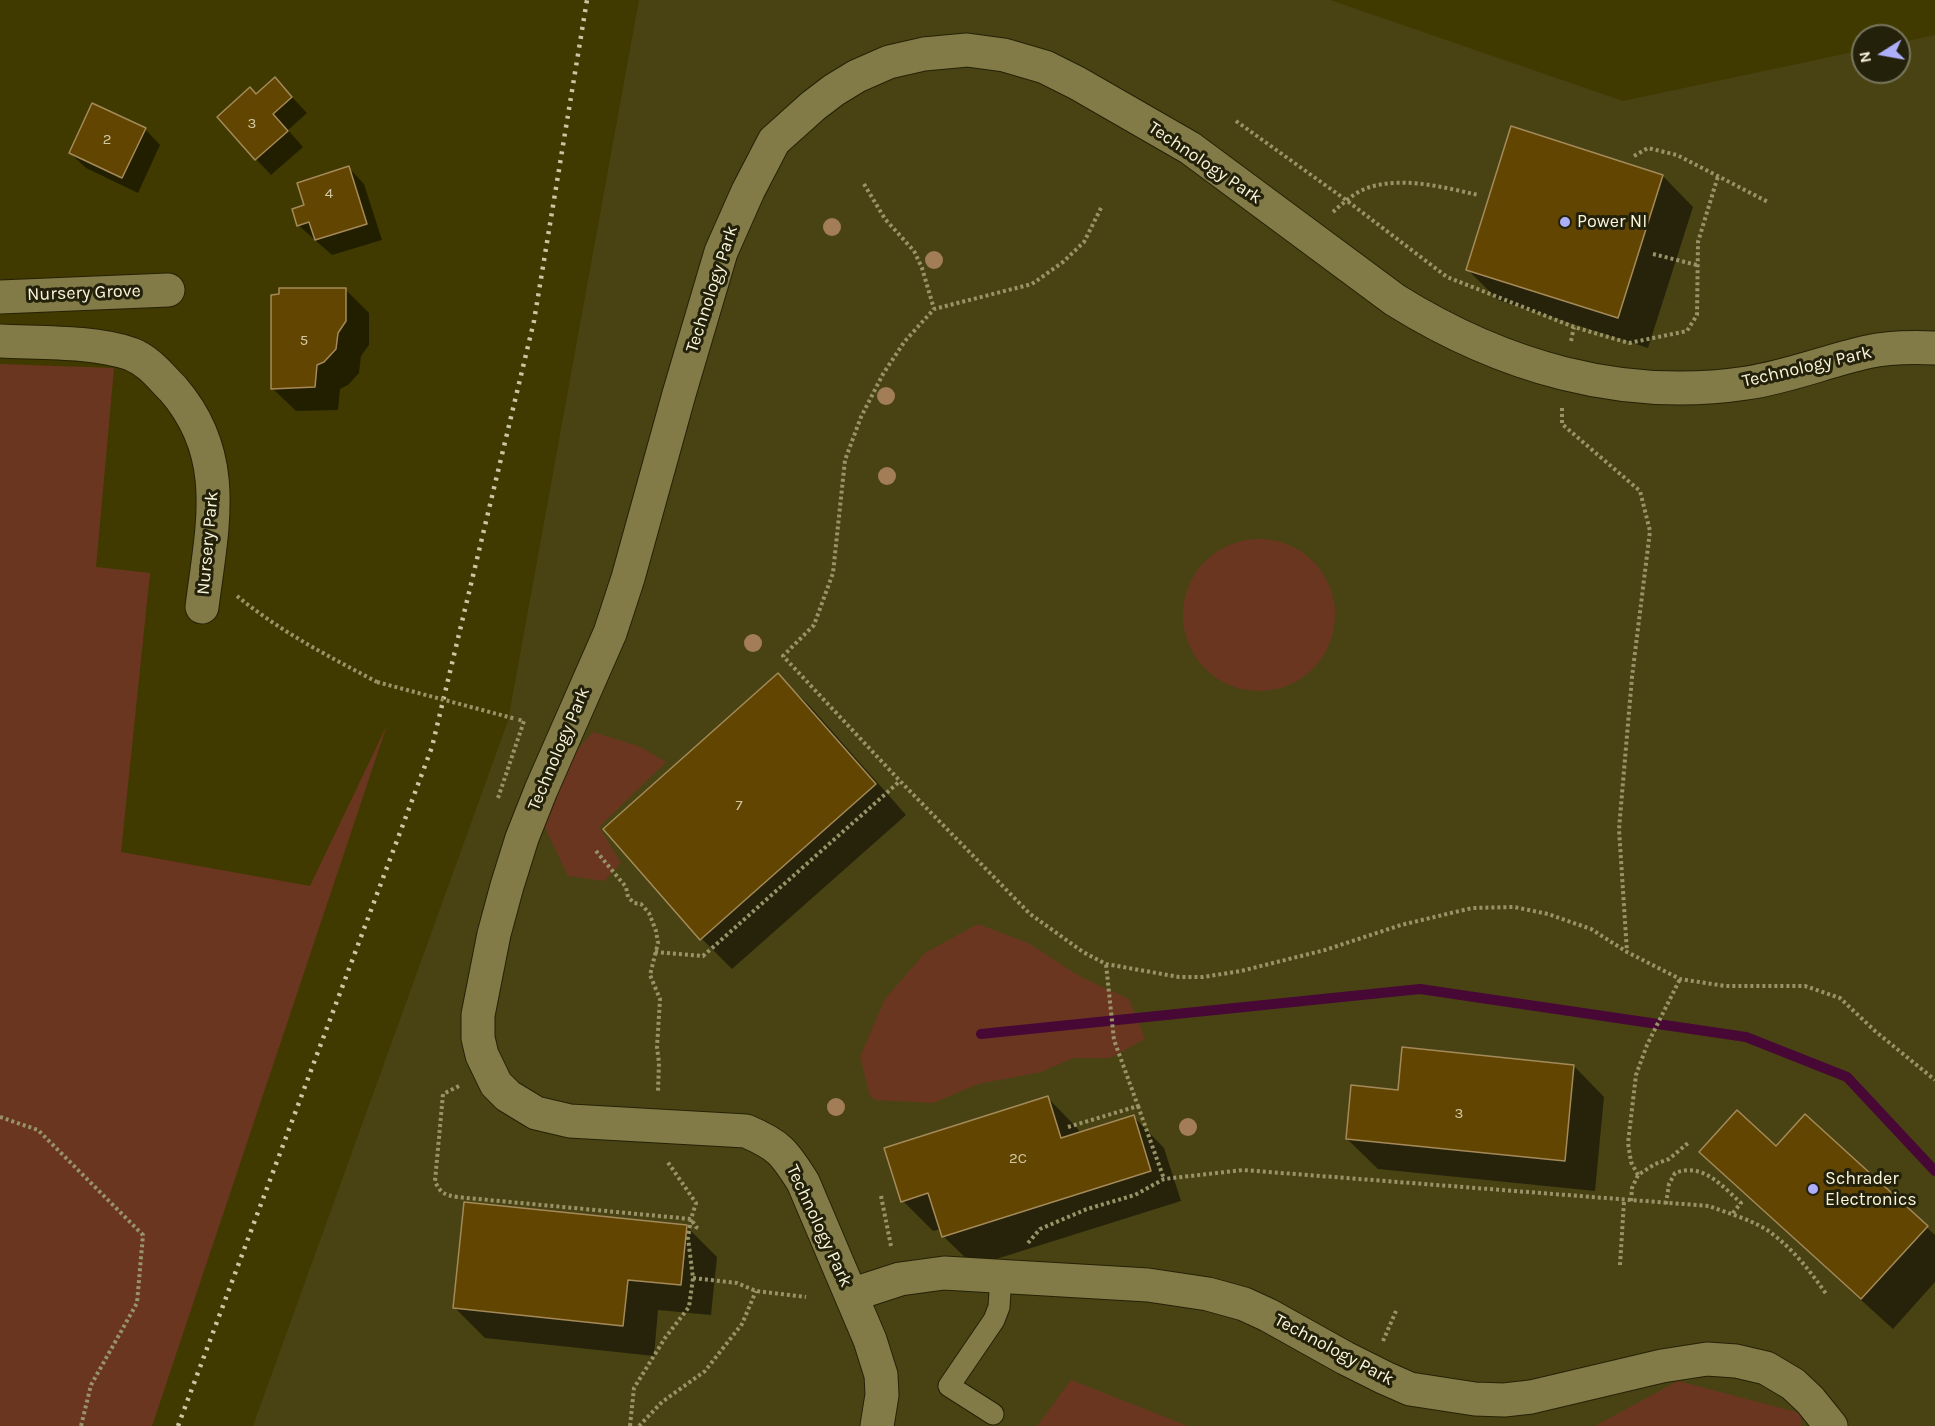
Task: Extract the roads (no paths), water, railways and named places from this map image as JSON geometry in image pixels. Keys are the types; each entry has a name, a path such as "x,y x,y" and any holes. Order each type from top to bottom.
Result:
{"street":[{"name":"Technology Park","path":"877,1426 882,1395 881,1375 870,1340 803,1182 787,1157 770,1142 746,1131 570,1121 536,1113 508,1096 496,1084 482,1056 478,1038 478,1015 492,946 522,838 610,633 628,578 721,252 748,191 774,141 820,100 857,76 889,62 924,54 967,50 1004,55 1045,67 1077,83 1190,148 1395,300 1427,320 1473,343 1539,368 1610,383 1662,387 1747,383 1867,352 1905,347 1935,348"},
{"name":"Nursery Grove","path":"0,297 168,290"},
{"name":"Nursery Park","path":"0,341 55,343 115,350 140,358 160,374 190,413 205,444 214,490 202,607"},
{"name":"Technology Park","path":"851,1295 900,1279 944,1273 1148,1285 1208,1294 1268,1315 1345,1358 1410,1389 1475,1399 1504,1400 1532,1397 1662,1366 1707,1359 1737,1361 1766,1368 1793,1384 1810,1400 1831,1426"}],"lane":[{"path":"993,1414 949,1386 994,1320 999,1306 1001,1276"}],"waterway":[{"path":"981,1034 1420,989 1746,1037 1847,1077 1935,1171"}],"railway":[{"path":"178,1426 432,747 534,321 587,0"}],"place":[{"name":"Power NI","path":"1565,222"},
{"name":"Schrader Electronics","path":"1813,1189"}]}
